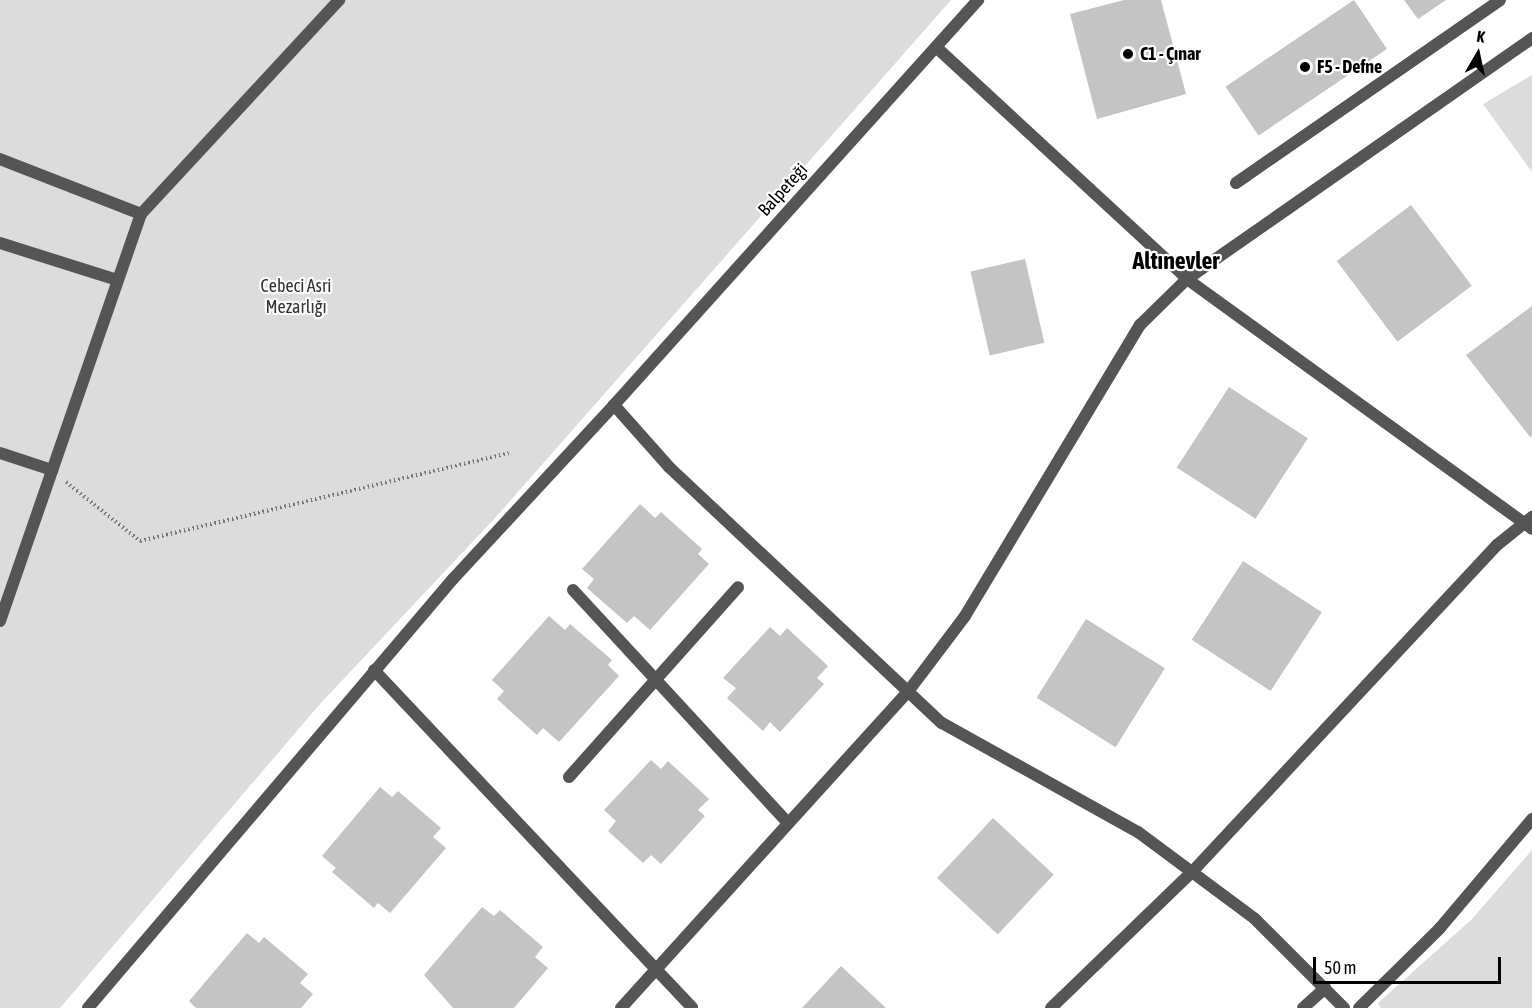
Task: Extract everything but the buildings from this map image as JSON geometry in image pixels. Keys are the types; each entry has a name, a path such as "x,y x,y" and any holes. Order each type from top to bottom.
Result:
{"street":[{"path":"0,621 141,214 339,0"},
{"name":"Balpeteği","path":"88,1008 374,670 978,0"},
{"path":"1236,183 1500,0"},
{"path":"621,1008 787,822 907,693 965,616 1140,326 1187,279 1532,38"},
{"path":"936,47 1187,279 1530,523 1497,545 1192,872 1051,1008"},
{"path":"0,159 141,214"},
{"path":"0,243 117,280"},
{"path":"614,405 669,467 907,693 942,723 1138,832 1255,919 1344,1008"},
{"path":"0,453 52,470"},
{"path":"569,777 738,586"},
{"path":"573,590 657,676 787,822"},
{"path":"374,670 692,1008"},
{"path":"1359,1008 1440,928 1532,819"},
{"path":"1303,1008 1325,988"}],"path":[{"path":"52,470 140,541 509,453"}],"green space":[{"name":"Cebeci Asri Mezarlığı","path":"0,0 951,0 495,518 320,704 60,1008 0,1008"},
{"path":"1532,75 1532,172 1483,104"},
{"path":"1532,850 1532,1008 1381,1008 1378,1003 1471,920"}],"place":[{"name":"C1 - Çınar","path":"1128,54"},
{"name":"F5 - Defne","path":"1305,67"}],"district":[{"name":"Altınevler","path":"1176,261"}]}
